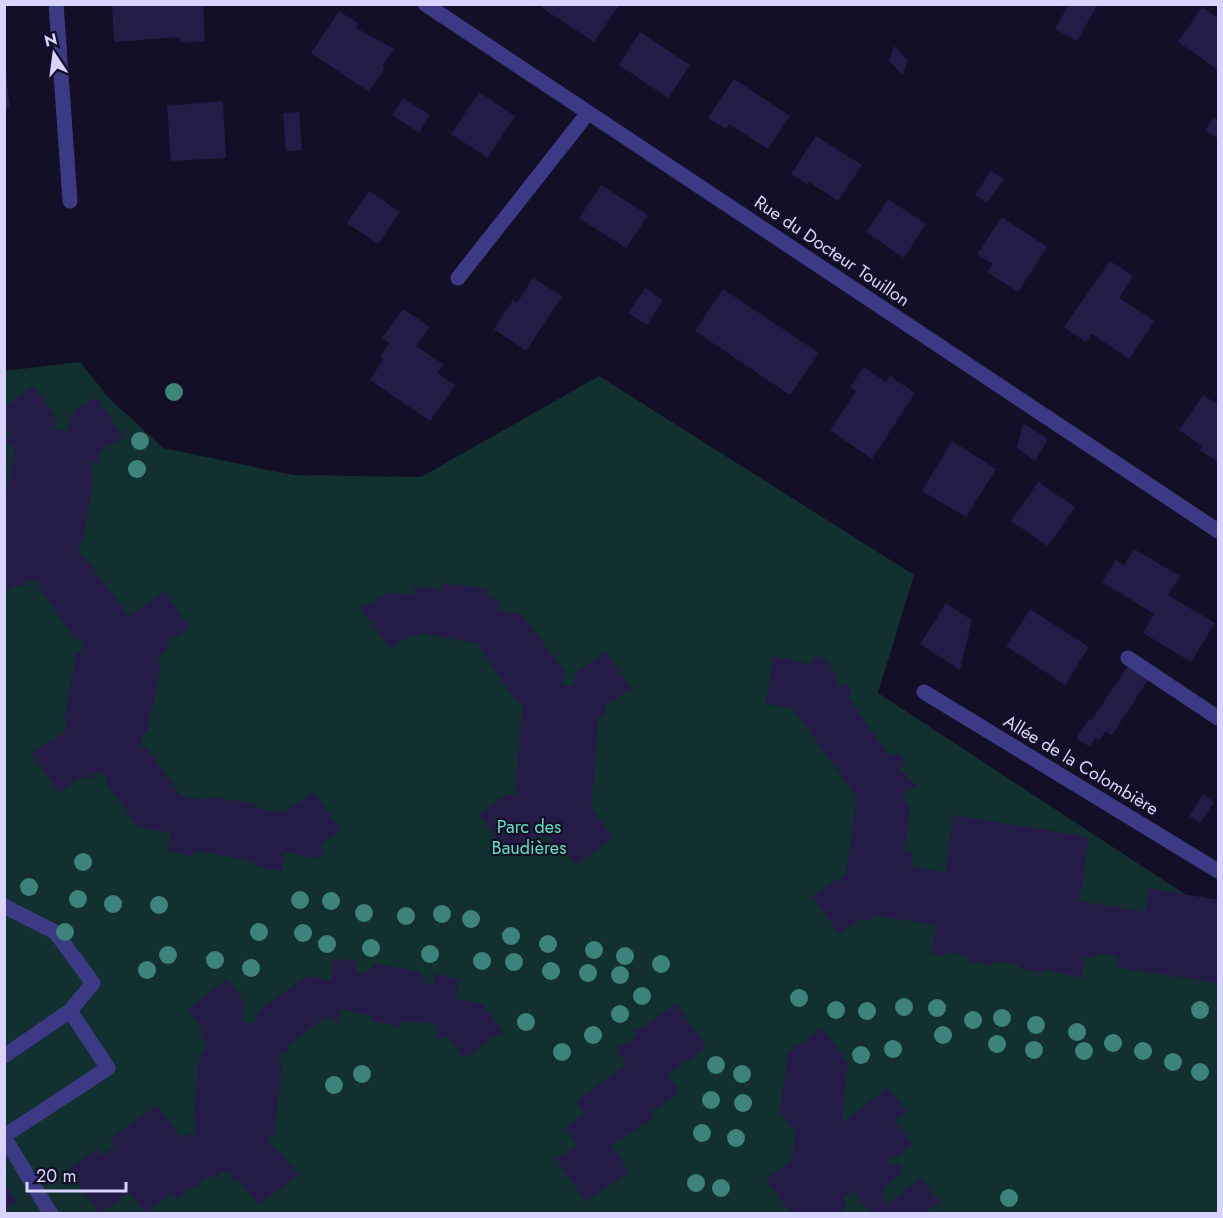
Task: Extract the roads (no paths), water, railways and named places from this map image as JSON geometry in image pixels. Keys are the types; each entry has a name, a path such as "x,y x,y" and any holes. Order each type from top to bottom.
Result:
{"street":[{"path":"56,4 70,201"},
{"name":"Rue du Docteur Touillon","path":"424,4 1218,531"},
{"path":"458,278 588,113"},
{"path":"1128,658 1218,718"},
{"name":"Allée de la Colombière","path":"924,692 1218,871"},
{"path":"4,906 55,932 93,983 70,1011 4,1056"},
{"path":"51,1214 4,1137 108,1068 70,1011"}],"park label":[{"name":"Parc des Baudières","path":"529,837"}]}
